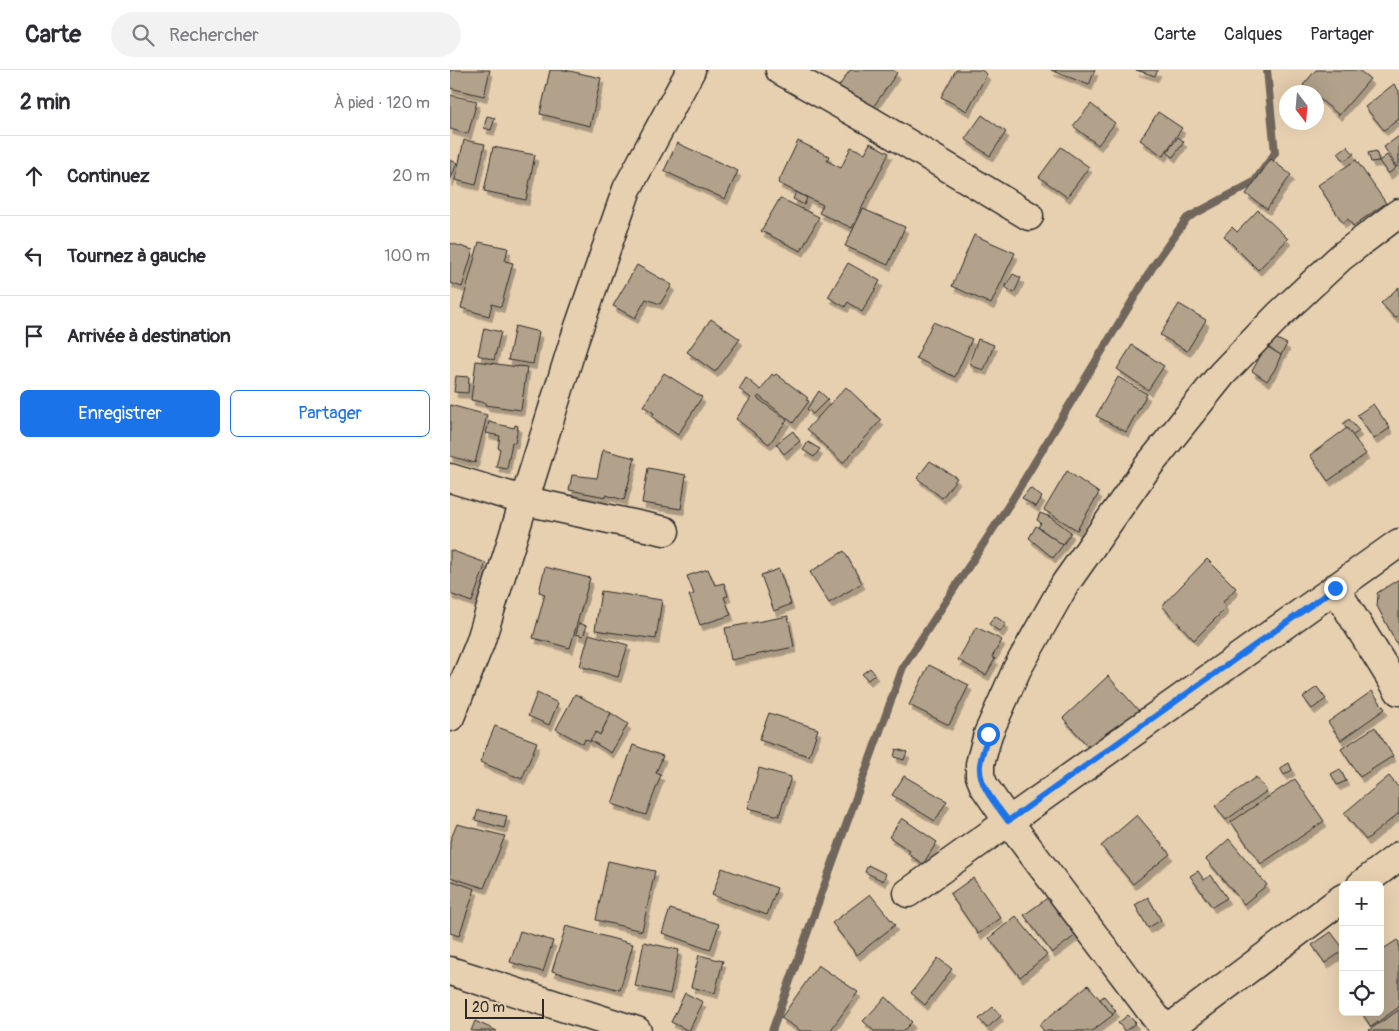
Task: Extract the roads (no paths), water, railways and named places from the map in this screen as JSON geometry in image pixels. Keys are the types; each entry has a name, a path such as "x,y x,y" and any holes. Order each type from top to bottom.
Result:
{"street":[{"path":"450,717 480,644 526,501 573,344 627,189 691,70"},
{"path":"780,70 872,122 1029,216"},
{"path":"1339,901 1166,1031 1008,821 984,786 980,776 980,764 988,734 1017,669 1065,584 1146,469 1222,374 1279,315 1341,257 1399,213"},
{"path":"450,478 526,501 665,531"},
{"path":"908,893 1399,543"},
{"path":"1335,588 1399,691"},
{"path":"1366,881 1399,856"},
{"path":"450,971 637,1031"}],"waterway":[{"path":"772,1031 903,667 1012,500 1154,265 1187,218 1254,182 1275,153 1267,70"}]}
